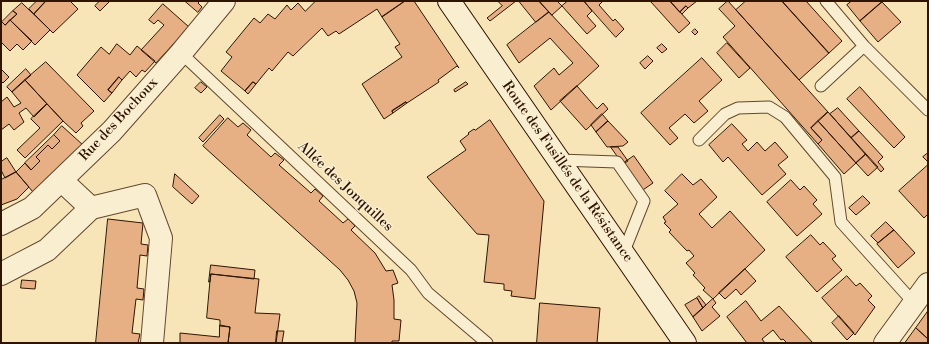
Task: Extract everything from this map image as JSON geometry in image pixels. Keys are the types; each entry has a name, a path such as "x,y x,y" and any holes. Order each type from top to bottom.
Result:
{"street":[{"name":"Rue des Bochoux","path":"1,224 32,208 112,130 224,1"},
{"name":"Route des Fusillés de la Résistance","path":"449,1 685,343"},
{"path":"61,180 91,208"},
{"path":"1,274 47,250 91,208 145,195 161,238 152,343"},
{"path":"885,343 928,284"}],"lane":[{"path":"826,1 864,46 928,110"},
{"path":"820,86 864,46"},
{"name":"Allée des Jonquilles","path":"181,52 411,270 428,293 487,343"},
{"path":"699,140 724,114 738,108 769,106 785,117 835,177 841,222 914,303"},
{"path":"559,160 617,162 644,201 624,254"}],"building":[{"path":"37,1 46,1 34,14 29,9"},
{"path":"46,1 70,1 78,9 53,33 34,14"},
{"path":"100,1 110,1 100,11 95,6"},
{"path":"185,1 200,1 198,3 202,7 198,12"},
{"path":"316,1 405,1 382,17 377,9 339,34 336,31 328,36 322,28 293,56 288,52 272,71 269,68 256,84 253,82 245,91 221,71 232,57 226,52 254,18 260,23 268,14 275,19 287,5 291,10 298,3 305,11"},
{"path":"405,1 414,1 459,68 457,66 438,80 439,82 392,111 393,113 384,119 362,84 402,57 395,47 400,44 382,17"},
{"path":"498,1 516,1 490,21 487,18 502,6"},
{"path":"519,1 539,1 549,12 536,22"},
{"path":"539,1 557,1 562,6 552,15"},
{"path":"568,1 584,1 592,11 587,16 596,26 587,34 562,6"},
{"path":"584,1 601,1 602,2 599,5 613,21 615,19 624,29 616,37"},
{"path":"670,1 690,23 679,33 651,2"},
{"path":"670,1 697,1 688,8 686,6 680,12"},
{"path":"728,1 828,112 811,128 822,140 818,144 723,37 735,26 719,9"},
{"path":"746,1 782,1 829,53 799,80 736,10"},
{"path":"782,1 806,1 842,41 829,53"},
{"path":"852,1 882,2 860,21 847,5"},
{"path":"882,2 901,22 878,42 860,21"},
{"path":"22,3 50,30 35,45 10,20 17,14 13,11"},
{"path":"163,4 189,27 156,63 141,50 164,25 158,20 154,24 149,20"},
{"path":"686,6 688,8 682,14 680,12"},
{"path":"13,11 17,14 5,25 2,22"},
{"path":"549,12 599,66 551,110 534,86 554,68 559,75 573,63 550,38 519,63 507,45"},
{"path":"10,20 32,41 23,50 17,44 10,51 1,42 1,23 2,22 5,25"},
{"path":"695,29 698,32 695,35 692,32"},
{"path":"727,43 750,68 739,78 717,53"},
{"path":"117,44 130,55 137,46 155,61 145,72 142,70 136,77 130,71 122,80 119,77 108,90 112,93 104,102 77,75 101,47 109,54"},
{"path":"662,44 667,49 662,53 657,48"},
{"path":"648,56 653,61 645,69 640,63"},
{"path":"702,58 722,80 699,101 708,111 694,123 685,114 669,128 678,138 670,145 641,113"},
{"path":"46,62 94,111 81,123 83,126 76,133 25,80"},
{"path":"1,69 9,77 3,83 1,81"},
{"path":"26,69 31,75 12,92 7,87"},
{"path":"119,77 122,80 112,93 108,90"},
{"path":"25,80 47,104 34,117 26,108 19,113 24,122 14,130 9,124 1,130 1,102 7,97 14,107 21,103 12,92"},
{"path":"201,82 207,87 201,93 195,88"},
{"path":"253,82 256,84 248,94 245,91"},
{"path":"466,82 468,84 455,92 454,90"},
{"path":"577,86 597,109 603,103 608,109 586,130 560,101"},
{"path":"860,87 905,137 894,148 847,99"},
{"path":"406,102 407,103 393,113 392,111"},
{"path":"47,104 63,121 25,158 17,150 40,128 31,119"},
{"path":"838,108 859,131 851,138 830,114"},
{"path":"828,112 866,154 856,163 818,121"},
{"path":"602,114 608,121 596,132 591,125"},
{"path":"220,115 224,119 203,142 199,138"},
{"path":"228,118 238,127 243,123 251,130 247,135 271,157 275,153 284,160 279,165 311,193 315,189 323,196 319,201 343,223 348,219 355,226 351,230 375,253 386,271 393,270 398,283 392,285 394,319 401,320 399,341 392,341 392,343 355,343 357,303 354,291 348,280 340,270 203,146"},
{"path":"490,120 544,201 535,299 511,296 512,291 504,290 504,284 484,282 489,235 477,234 427,177 466,150 460,141 469,134 468,133"},
{"path":"608,121 628,142 623,146 607,147 596,132"},
{"path":"818,121 856,163 844,174 818,144 822,140 811,128"},
{"path":"732,124 747,140 742,144 748,151 757,142 765,151 775,142 788,157 778,165 786,174 762,195 728,157 723,162 709,145"},
{"path":"62,126 83,145 33,192 16,172 25,163 31,170 40,161 36,157 48,145 52,149 60,141 54,135"},
{"path":"859,131 883,157 878,162 884,169 881,172 851,138"},
{"path":"54,135 60,141 52,149 48,145 36,157 40,161 31,170 25,163"},
{"path":"611,147 618,147 628,161 623,164"},
{"path":"928,153 928,162 923,157"},
{"path":"866,154 878,167 868,176 856,163"},
{"path":"634,156 653,183 634,196 615,169"},
{"path":"7,158 16,172 5,178 1,170 1,162"},
{"path":"928,165 928,214 924,218 899,191"},
{"path":"16,172 29,187 17,199 1,205 1,180"},
{"path":"175,174 199,196 192,204 173,187"},
{"path":"682,174 693,185 701,179 717,197 699,214 712,228 730,211 765,250 713,299 703,290 705,288 693,275 695,273 686,263 694,256 689,250 687,251 669,232 671,230 664,223 666,222 663,217 678,204 665,191"},
{"path":"791,180 800,190 804,186 817,200 813,204 822,214 797,236 767,202"},
{"path":"863,196 870,203 856,215 849,208"},
{"path":"108,219 143,223 141,244 148,245 147,256 140,255 137,288 144,289 143,300 136,299 132,333 140,334 138,343 96,343"},
{"path":"886,222 894,230 878,243 871,236"},
{"path":"894,230 915,253 898,268 877,244"},
{"path":"811,235 820,245 823,242 836,256 832,259 842,270 817,292 786,257"},
{"path":"211,265 255,270 254,279 211,274 209,282"},
{"path":"745,269 756,281 741,295 736,289 725,299 719,293"},
{"path":"211,274 259,279 255,313 280,314 276,343 228,343 230,327 220,326 220,320 207,318"},
{"path":"847,276 856,286 860,283 872,296 868,300 875,307 855,335 822,298"},
{"path":"22,280 36,281 35,289 21,288"},
{"path":"699,296 706,305 703,308 697,298"},
{"path":"697,298 703,308 693,317 685,305"},
{"path":"713,299 716,303 712,307 720,316 702,331 693,317"},
{"path":"746,301 761,321 779,306 813,343 787,343 783,339 781,340 773,330 762,339 765,343 747,343 727,317"},
{"path":"540,303 600,308 597,343 537,343"},
{"path":"928,311 928,339 916,328"},
{"path":"839,316 854,333 847,340 832,323"},
{"path":"220,325 230,327 228,343 180,343 180,333 219,337"},
{"path":"916,328 928,339 928,343 905,343"},
{"path":"277,331 284,331 282,343 276,343"}]}
